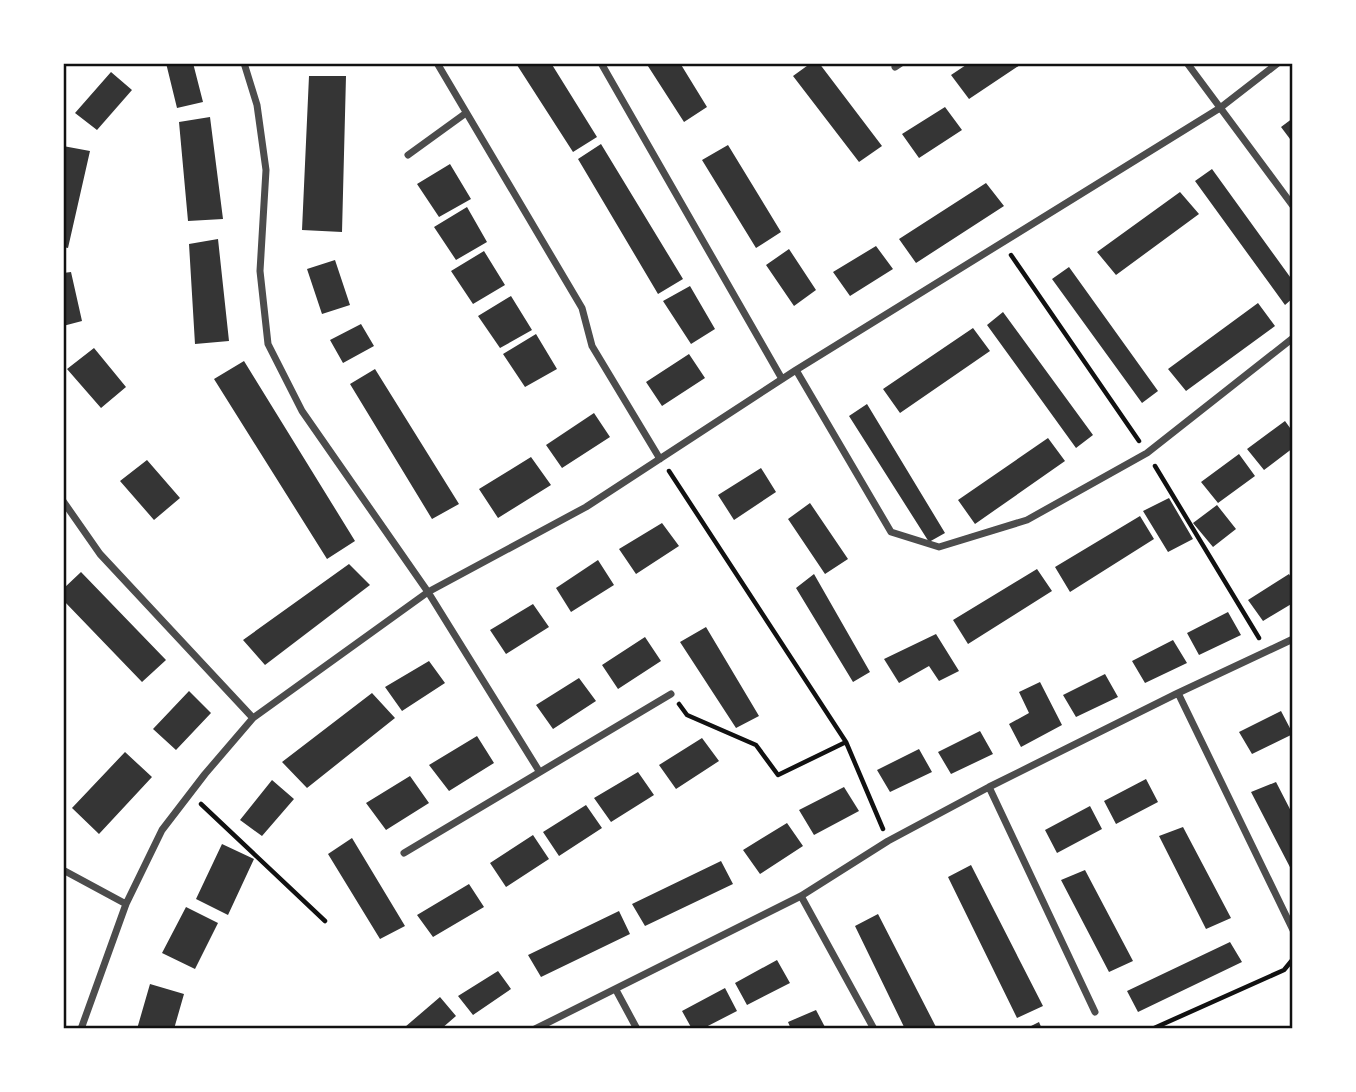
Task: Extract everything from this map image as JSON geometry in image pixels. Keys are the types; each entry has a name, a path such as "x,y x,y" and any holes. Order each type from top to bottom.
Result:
{"street":[{"path":"244,63 257,105 266,170 260,271 268,344 302,411 428,592 539,771"},
{"path":"437,63 582,308 592,346 660,459"},
{"path":"601,63 782,379"},
{"path":"1187,63 1293,206"},
{"path":"81,1029 125,904 162,830 253,718 428,592 586,507 796,370 1220,108 1278,63"},
{"path":"408,155 466,113"},
{"path":"796,370 891,532 939,547 1027,520 1147,453 1293,338"},
{"path":"63,501 100,554 253,718"},
{"path":"535,1029 801,895 888,841 989,788 1178,693 1293,639"},
{"path":"1178,693 1293,930"},
{"path":"404,853 671,694"},
{"path":"989,788 1095,1012"},
{"path":"63,870 125,904"},
{"path":"801,895 874,1029"},
{"path":"616,990 637,1029"}],"path":[{"path":"660,459 846,742 888,841"},
{"path":"671,694 687,715 756,745 778,775 846,742"},
{"path":"190,794 325,921"},
{"path":"1152,1029 1284,970 1293,959"}],"building":[{"path":"166,63 193,63 203,102 177,108"},
{"path":"551,63 597,137 573,152 517,65"},
{"path":"646,63 680,63 707,107 684,122"},
{"path":"811,63 819,63 882,146 859,162 793,76"},
{"path":"969,63 1023,63 969,99 951,75"},
{"path":"111,72 132,90 97,130 75,113"},
{"path":"309,76 346,76 342,232 302,230"},
{"path":"945,107 962,130 919,158 902,134"},
{"path":"210,117 223,219 188,221 179,122"},
{"path":"1293,118 1293,143 1281,127"},
{"path":"601,144 683,279 658,294 578,159"},
{"path":"728,145 781,232 756,248 702,160"},
{"path":"63,146 90,151 68,248 63,247"},
{"path":"450,164 471,199 439,217 417,184"},
{"path":"1212,169 1293,281 1293,298 1285,305 1195,181"},
{"path":"986,183 1004,206 916,263 899,239"},
{"path":"1180,192 1199,214 1116,275 1097,252"},
{"path":"467,207 487,242 456,260 434,227"},
{"path":"218,239 229,341 195,344 189,244"},
{"path":"876,246 893,269 850,296 833,272"},
{"path":"789,249 816,290 794,306 766,265"},
{"path":"484,251 505,285 473,304 451,271"},
{"path":"335,260 350,305 322,314 307,269"},
{"path":"1069,267 1158,391 1142,403 1052,279"},
{"path":"71,272 82,321 63,326 63,273"},
{"path":"690,286 715,329 691,344 663,301"},
{"path":"511,296 532,330 500,348 478,316"},
{"path":"1258,303 1275,326 1186,391 1168,369"},
{"path":"1003,312 1093,435 1076,448 987,325"},
{"path":"361,324 374,346 343,363 330,340"},
{"path":"973,328 990,351 900,413 883,389"},
{"path":"536,334 557,369 525,387 503,354"},
{"path":"94,348 126,387 101,408 67,369"},
{"path":"689,354 705,378 662,406 646,382"},
{"path":"244,361 355,541 327,559 214,379"},
{"path":"375,369 459,504 432,519 350,384"},
{"path":"867,404 945,533 929,542 849,416"},
{"path":"594,413 610,437 562,468 546,445"},
{"path":"1285,421 1293,432 1293,448 1264,470 1247,449"},
{"path":"1048,438 1065,461 975,524 958,500"},
{"path":"1239,454 1255,476 1218,503 1201,482"},
{"path":"531,457 551,485 498,518 479,489"},
{"path":"147,460 180,498 154,520 120,481"},
{"path":"761,468 776,492 734,520 718,495"},
{"path":"1169,498 1193,539 1168,552 1143,511"},
{"path":"810,503 848,559 825,574 788,519"},
{"path":"1217,505 1236,529 1213,547 1193,523"},
{"path":"1140,516 1154,539 1070,592 1055,567"},
{"path":"662,523 679,546 636,574 619,549"},
{"path":"598,560 614,585 571,612 556,588"},
{"path":"349,564 370,585 265,665 243,640"},
{"path":"1037,569 1052,591 968,644 953,620"},
{"path":"81,572 166,660 142,682 63,600 63,589"},
{"path":"814,574 870,672 853,682 796,588"},
{"path":"1289,574 1293,581 1293,603 1263,621 1248,600"},
{"path":"533,604 549,627 506,654 490,630"},
{"path":"1228,612 1241,635 1199,655 1187,633"},
{"path":"706,627 759,716 736,728 680,642"},
{"path":"936,634 959,671 939,681 929,666 899,683 884,659"},
{"path":"645,637 661,661 618,689 602,665"},
{"path":"1173,640 1187,663 1145,683 1132,661"},
{"path":"429,661 445,683 402,711 385,687"},
{"path":"1105,674 1118,697 1076,717 1063,695"},
{"path":"579,678 596,701 553,729 536,705"},
{"path":"1040,682 1062,725 1021,747 1009,724 1029,713 1019,692"},
{"path":"189,691 211,713 176,750 153,729"},
{"path":"372,693 395,718 307,788 282,762"},
{"path":"1281,711 1293,734 1252,754 1239,732"},
{"path":"980,731 993,754 951,774 938,752"},
{"path":"477,736 494,763 449,791 429,765"},
{"path":"702,738 719,761 676,789 659,765"},
{"path":"919,749 932,772 890,792 877,770"},
{"path":"125,752 152,777 99,834 72,808"},
{"path":"638,772 654,795 611,822 594,798"},
{"path":"410,776 429,803 386,830 366,803"},
{"path":"1146,779 1158,802 1116,824 1104,801"},
{"path":"272,780 294,799 262,836 240,820"},
{"path":"1276,782 1293,815 1293,873 1251,792"},
{"path":"844,787 859,811 814,835 799,810"},
{"path":"586,805 602,828 559,856 543,832"},
{"path":"1090,806 1102,829 1057,853 1045,830"},
{"path":"787,823 803,846 760,874 743,850"},
{"path":"1183,827 1231,918 1206,929 1159,836"},
{"path":"533,835 549,859 506,887 490,863"},
{"path":"352,838 405,926 380,939 328,854"},
{"path":"222,844 254,859 228,915 196,899"},
{"path":"721,861 733,884 645,926 632,904"},
{"path":"971,865 1043,1006 1017,1018 948,877"},
{"path":"1085,870 1133,961 1109,972 1061,880"},
{"path":"469,884 484,907 433,937 417,915"},
{"path":"186,907 218,923 195,969 162,953"},
{"path":"619,911 630,934 541,977 528,955"},
{"path":"878,914 937,1029 905,1029 855,926"},
{"path":"1230,942 1242,962 1138,1012 1127,991"},
{"path":"777,960 790,983 747,1005 735,983"},
{"path":"498,971 511,989 473,1015 458,996"},
{"path":"150,984 184,994 174,1029 137,1029"},
{"path":"725,988 737,1011 702,1029 692,1029 682,1011"},
{"path":"440,997 456,1016 441,1029 405,1027"},
{"path":"816,1010 826,1029 791,1029 788,1022"},
{"path":"1039,1022 1042,1029 1025,1029"}]}
